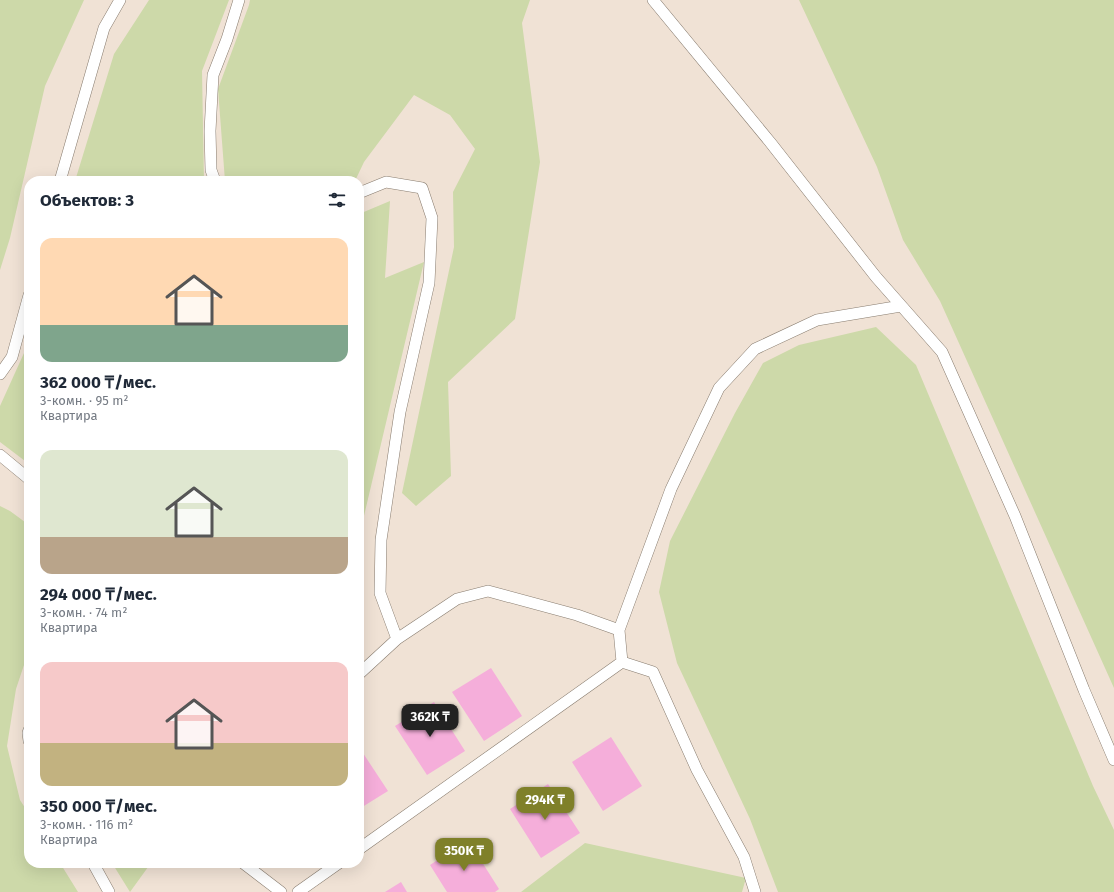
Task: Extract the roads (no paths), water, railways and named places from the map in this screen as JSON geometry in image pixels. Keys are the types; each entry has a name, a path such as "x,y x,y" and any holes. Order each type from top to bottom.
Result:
{"lane":[{"path":"61,176 104,28 120,0"},
{"path":"213,176 211,170 210,131 213,75 227,39 239,0"},
{"path":"653,0 770,142 876,277 942,352 1015,516 1084,690 1114,760"},
{"path":"364,191 386,182 422,188 432,218 429,283 400,412 381,540 380,593 397,639"},
{"path":"622,662 619,630 671,488 719,388 755,349 818,320 901,306"},
{"path":"0,374 12,357 24,314"},
{"path":"0,456 24,475"},
{"path":"364,669 397,639 457,599 488,591 577,615 619,630"},
{"path":"364,845 622,662"},
{"path":"622,662 653,672 697,770 744,857 755,892"},
{"path":"96,868 109,892"},
{"path":"250,868 281,892"},
{"path":"298,892 332,868"}]}
